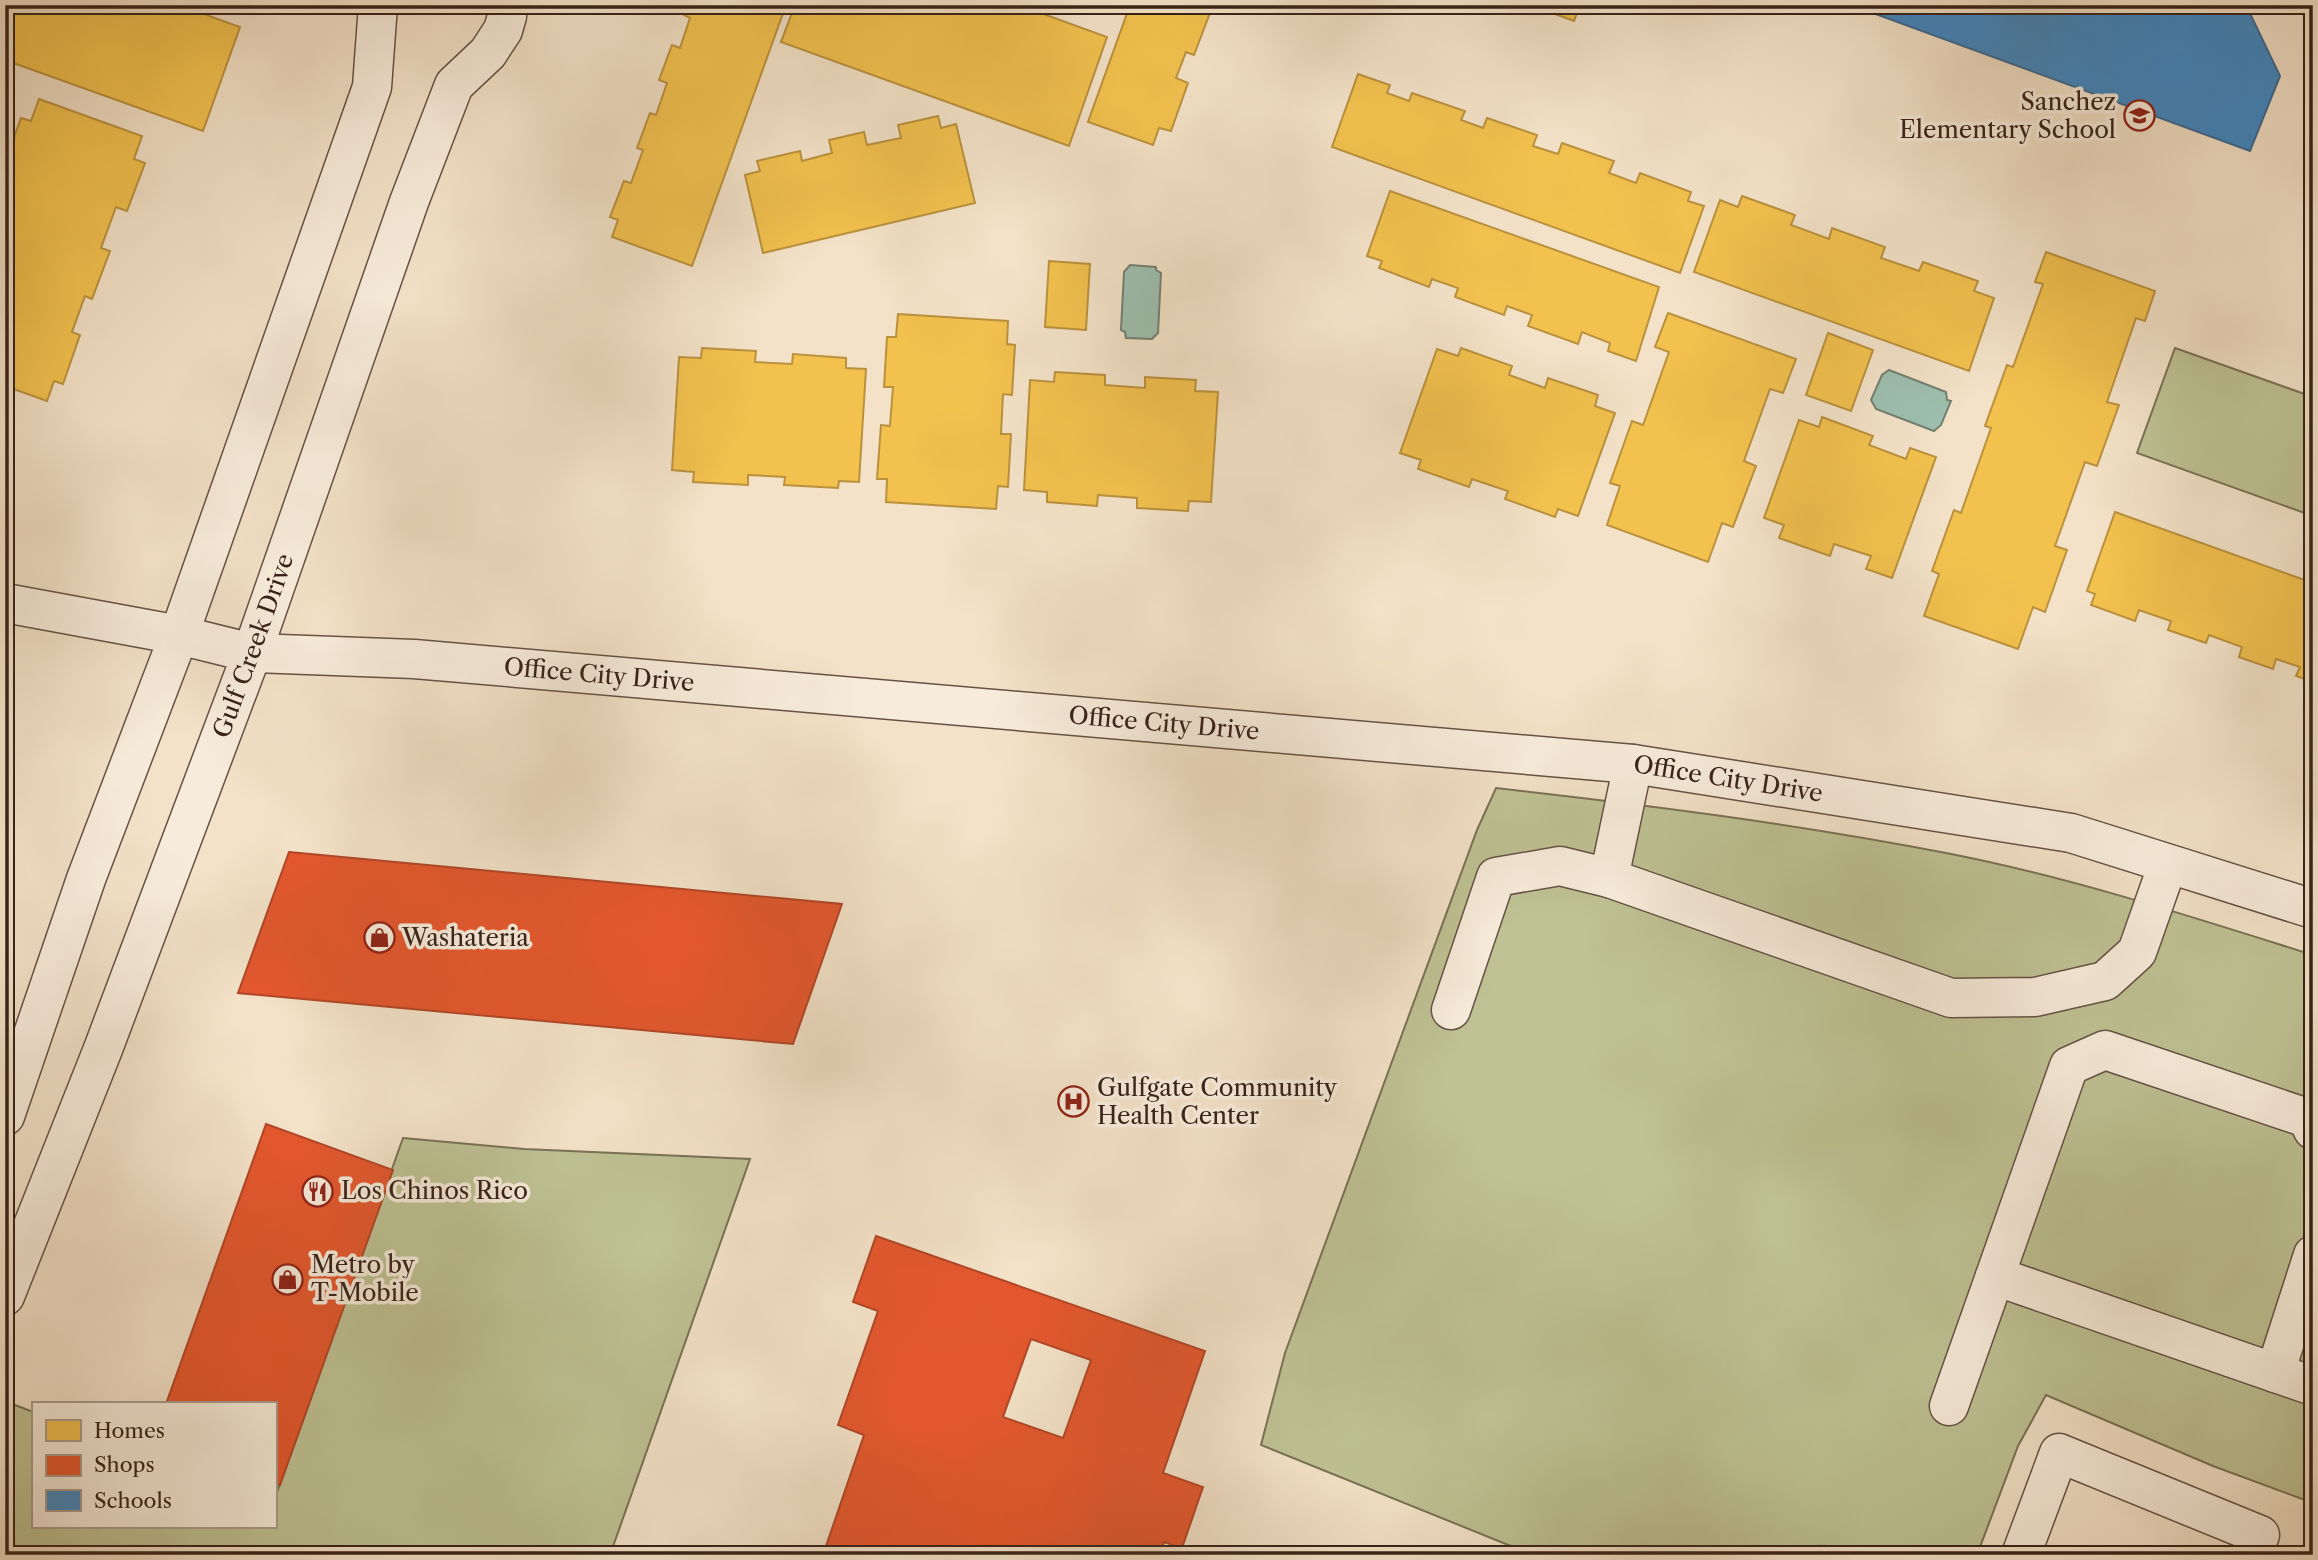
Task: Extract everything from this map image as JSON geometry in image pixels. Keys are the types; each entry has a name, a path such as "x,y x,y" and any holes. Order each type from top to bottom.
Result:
{"street":[{"path":"5,1116 86,879 179,635 372,87 378,5"},
{"name":"Gulf Creek Drive","path":"5,1296 108,1036 252,653 409,202 454,85 488,53 503,30 507,16 505,5"},
{"name":"Office City Drive","path":"5,603 179,635 252,653 414,659 1633,764 2071,833 2313,909"},
{"path":"1609,878 1633,764"},
{"path":"1451,1010 1496,877 1560,866 1609,878 1951,998 2035,997 2105,981 2137,953 2168,864"},
{"path":"1949,1406 2069,1066 2105,1050 2307,1118 2313,1130"},
{"path":"2275,1373 2313,1255"},
{"path":"1995,1276 2313,1386"},
{"path":"2021,1555 2059,1453 2260,1535 2252,1555"}],"path":[{"path":"1800,1555 1804,1550 1824,1546 1860,1555"}],"shaded area":[{"path":"1130,265 1156,267 1161,273 1158,333 1152,339 1126,338 1125,332 1121,330 1124,272"},
{"path":"2175,348 2313,397 2313,516 2137,453"},
{"path":"1889,370 1946,392 1947,400 1951,401 1941,425 1934,431 1876,409 1871,400 1882,375"},
{"path":"1496,788 1722,816 1946,853 2085,886 2313,955 2313,1503 2213,1466 2046,1395 2018,1446 1977,1555 1533,1555 1261,1445 1285,1353 1477,830"},
{"path":"403,1138 524,1149 750,1159 610,1555 5,1555 5,1401 32,1412 32,1528 276,1528 276,1495"}],"building: Homes":[{"path":"5,5 179,5 240,27 203,131 5,60"},
{"path":"687,5 786,5 692,266 612,237 618,220 610,217 624,181 631,183 643,150 637,148 650,113 656,115 667,83 659,80 672,45 680,48 690,18 684,15"},
{"path":"795,5 1019,5 1107,37 1069,146 781,42"},
{"path":"1130,5 1213,5 1194,55 1186,52 1176,78 1188,83 1171,131 1159,128 1153,145 1088,122"},
{"path":"1530,5 1580,5 1574,21"},
{"path":"1358,74 1390,85 1387,93 1409,101 1412,93 1465,111 1461,120 1483,128 1487,118 1537,135 1533,146 1558,154 1562,143 1614,161 1609,173 1636,183 1640,173 1691,192 1688,201 1704,206 1680,273 1332,147"},
{"path":"39,99 142,136 134,159 145,163 127,211 116,207 101,248 110,251 92,299 85,296 72,332 80,335 63,384 54,381 47,401 5,386 5,192 13,170 5,167 5,163 21,118 31,121"},
{"path":"938,116 941,128 956,124 975,203 763,253 745,175 760,171 757,161 800,151 802,161 832,153 829,140 864,132 867,145 901,138 898,125"},
{"path":"1390,191 1659,287 1636,361 1608,351 1610,343 1582,332 1578,344 1528,326 1532,315 1507,306 1504,315 1455,297 1458,288 1432,279 1429,287 1379,268 1382,261 1367,256"},
{"path":"1742,196 1795,215 1791,225 1829,239 1832,228 1885,247 1881,258 1919,271 1923,262 1978,281 1974,291 1994,298 1969,371 1694,272 1720,200 1738,207"},
{"path":"2046,252 2155,291 2145,321 2136,318 2107,402 2119,405 2097,466 2085,462 2055,546 2067,550 2045,612 2033,607 2018,649 1924,616 1939,574 1932,571 1954,510 1961,513 1991,428 1985,426 2007,365 2013,367 2043,284 2035,282"},
{"path":"1049,261 1090,264 1086,330 1045,327"},
{"path":"1668,313 1796,359 1783,393 1770,389 1744,461 1756,466 1733,527 1722,523 1708,562 1607,525 1620,486 1610,483 1632,421 1643,425 1669,352 1655,347"},
{"path":"898,314 1008,321 1007,344 1015,345 1012,395 1003,394 1001,434 1011,434 1008,487 998,486 996,509 886,502 887,479 877,479 881,425 890,426 893,387 884,387 887,337 896,337"},
{"path":"1828,333 1873,350 1851,411 1806,395"},
{"path":"702,348 756,351 755,362 792,364 793,354 846,358 846,368 866,369 859,482 839,481 838,488 784,485 785,477 748,475 748,485 693,482 694,472 672,470 679,357 701,358"},
{"path":"1461,348 1512,366 1509,375 1545,388 1548,378 1598,395 1595,406 1615,413 1578,516 1558,509 1555,517 1505,499 1508,491 1472,479 1469,487 1418,469 1421,460 1400,453 1437,349 1458,356"},
{"path":"1055,372 1105,375 1105,385 1145,388 1145,377 1196,380 1195,391 1218,392 1211,502 1189,501 1188,511 1137,508 1137,498 1098,495 1097,506 1047,502 1047,492 1024,490 1030,380 1054,382"},
{"path":"1822,417 1873,436 1869,445 1906,459 1910,448 1936,457 1892,578 1866,569 1871,556 1834,544 1830,556 1779,538 1784,525 1764,518 1799,420 1819,427"},
{"path":"2115,512 2313,583 2313,682 2296,676 2300,667 2276,659 2273,669 2239,657 2242,647 2209,635 2206,643 2168,630 2171,621 2139,610 2135,621 2091,605 2095,594 2087,591"}],"building: Shops":[{"path":"289,852 842,904 793,1044 238,993"},
{"path":"266,1124 393,1170 280,1485 276,1483 276,1402 167,1402"},
{"path":"876,1236 1205,1351 1163,1473 1203,1487 1182,1548 1164,1542 1160,1555 823,1555 864,1435 838,1425 878,1311 853,1302","holes":["1031,1339 1091,1360 1063,1438 1003,1417"]}],"building: Schools":[{"path":"1851,5 2246,5 2280,76 2250,151"}],"place":[{"name":"Sanchez Elementary School","path":"2139,116"},
{"name":"Washateria","path":"379,938"},
{"name":"Gulfgate Community Health Center","path":"1074,1102"},
{"name":"Los Chinos Rico","path":"318,1191"},
{"name":"Metro by T-Mobile","path":"288,1279"}]}
